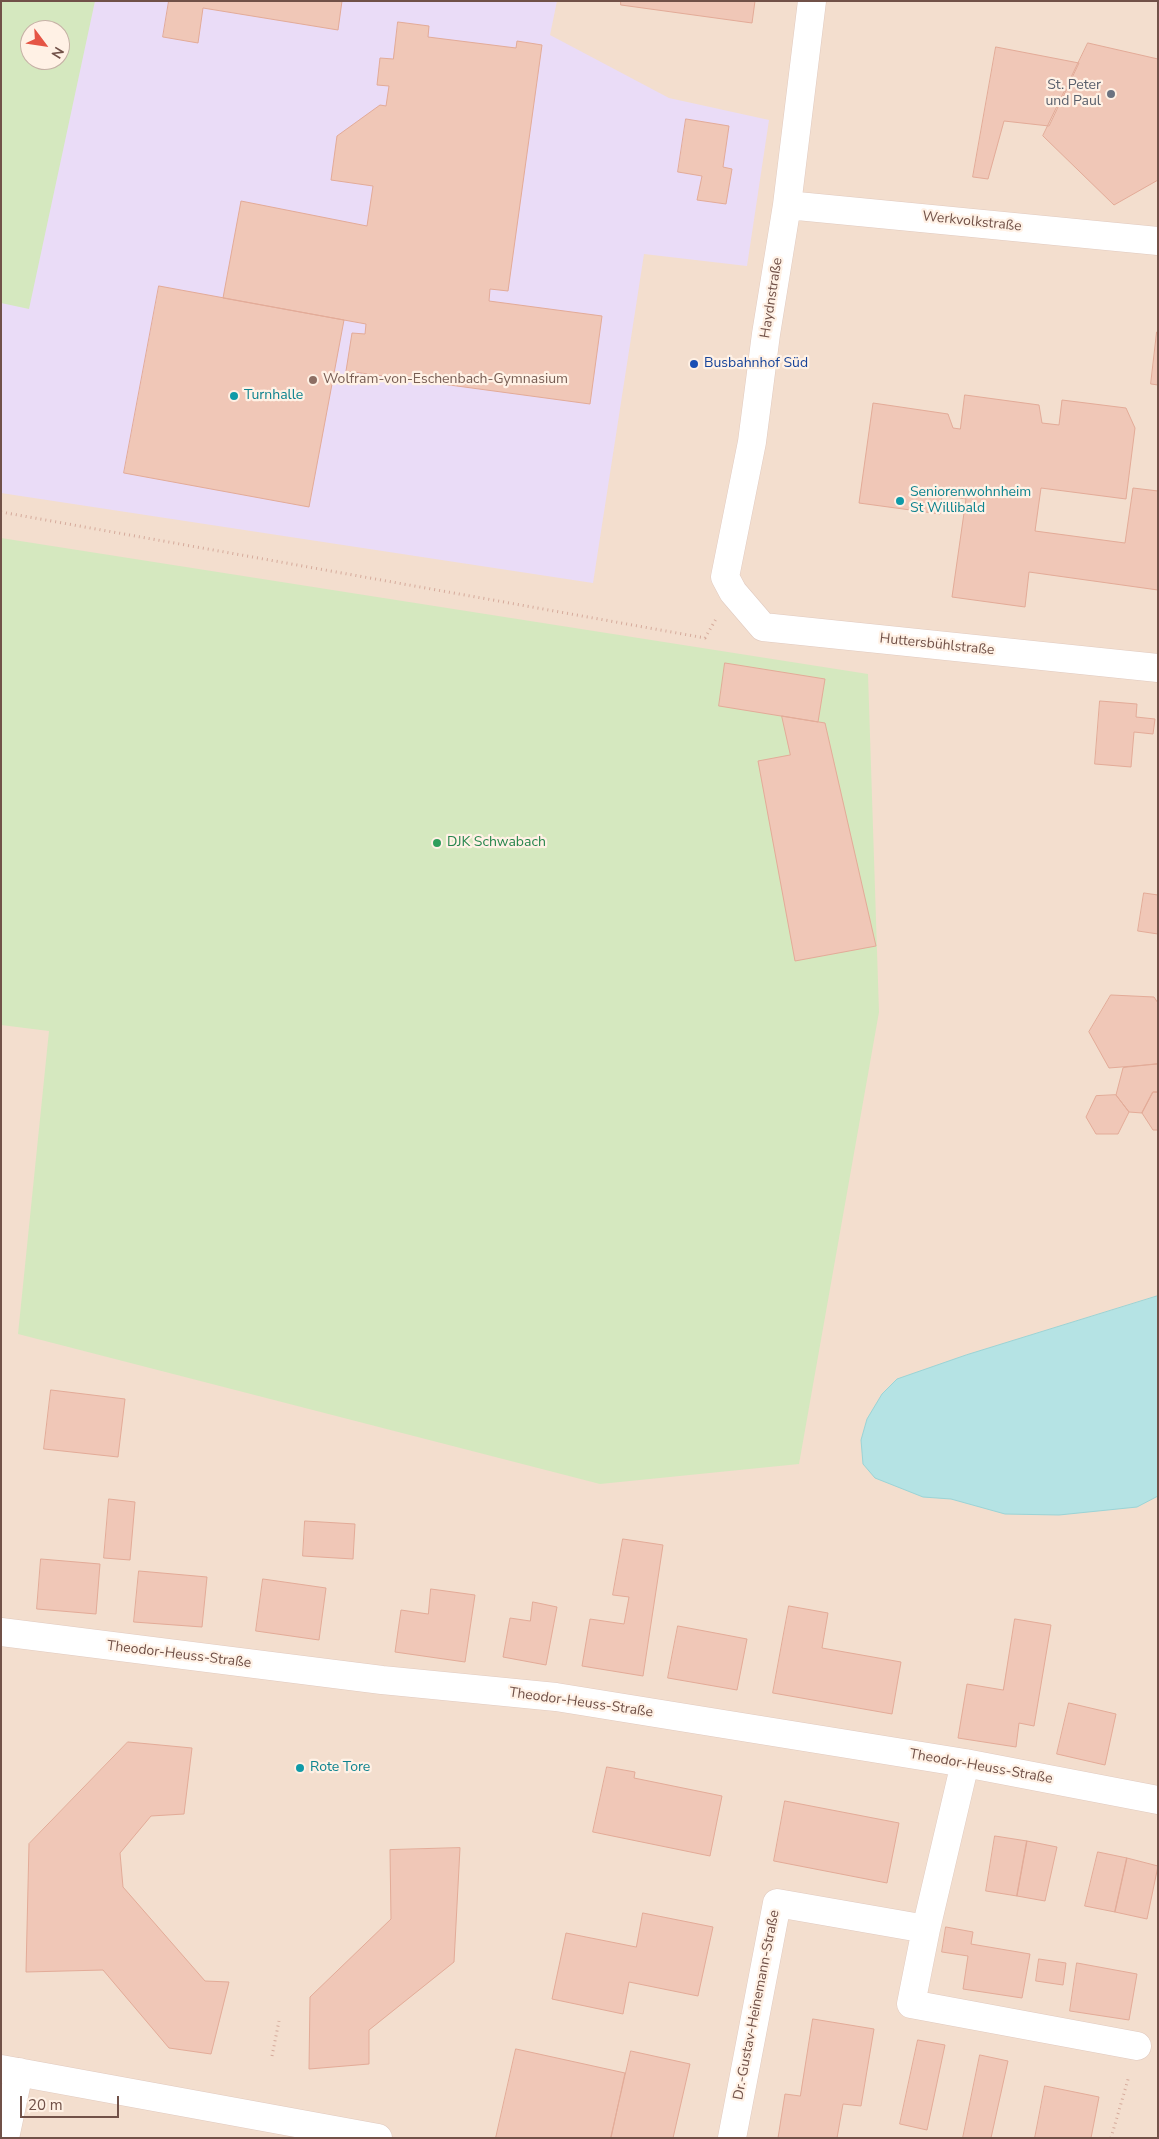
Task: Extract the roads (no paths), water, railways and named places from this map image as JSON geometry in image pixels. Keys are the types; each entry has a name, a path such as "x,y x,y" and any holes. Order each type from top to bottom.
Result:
{"street":[{"name":"Haydnstraße","path":"733,592 725,577 752,442 766,334 787,205 812,1"},
{"name":"Werkvolkstraße","path":"787,205 1158,241"},
{"name":"Huttersbühlstraße","path":"733,592 763,628 1158,668"},
{"name":"Theodor-Heuss-Straße","path":"1,1632 382,1680 556,1698 965,1763 1158,1800"},
{"path":"965,1763 926,1929 911,2004 1137,2046"},
{"name":"Dr.-Gustav-Heinemann-Straße","path":"732,2138 777,1903 926,1929"},
{"path":"5,2138 10,2071 378,2138"}],"water":[{"path":"1158,1296 1158,1496 1137,1507 1059,1515 1005,1514 951,1499 923,1497 875,1478 863,1464 861,1440 867,1419 882,1394 897,1379 966,1355"}],"place":[{"name":"St. Peter und Paul","path":"1111,94"},
{"name":"Busbahnhof Süd","path":"694,364"},
{"name":"Wolfram-von-Eschenbach-Gymnasium","path":"313,380"},
{"name":"Turnhalle","path":"234,396"},
{"name":"Seniorenwohnheim St Willibald","path":"900,501"},
{"name":"DJK Schwabach","path":"437,843"},
{"name":"Rote Tore","path":"300,1768"}]}
